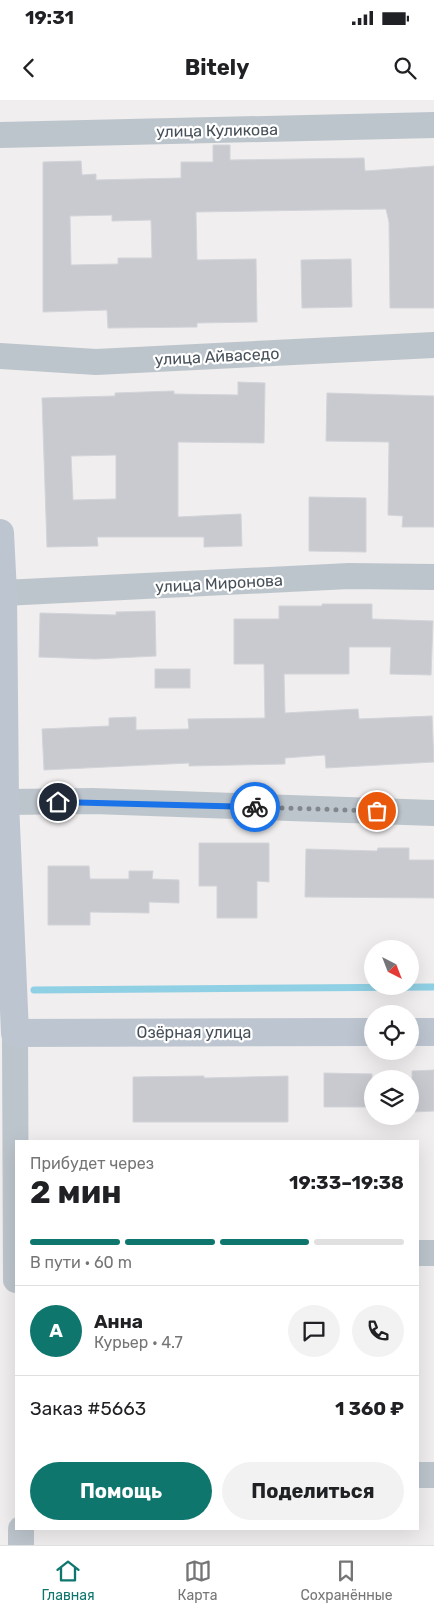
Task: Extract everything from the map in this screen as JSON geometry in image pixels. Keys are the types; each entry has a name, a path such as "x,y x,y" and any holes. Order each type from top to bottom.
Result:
{"main road":[{"path":"0,533 3,593 5,802 15,1033"},
{"name":"Озёрная улица","path":"15,1033 364,1032"},
{"path":"419,1032 434,1032"}],"street":[{"name":"улица Куликова","path":"0,135 434,125"},
{"name":"улица Айваседо","path":"0,356 96,362 434,345"},
{"name":"улица Миронова","path":"3,593 349,576 434,577"},
{"path":"5,802 93,801 434,813"},
{"path":"15,1033 15,1140"},
{"path":"419,1253 434,1253"},
{"path":"419,1475 434,1474"},
{"path":"21,1530 21,1545"}],"building":[{"path":"213,145 230,145 230,160 364,158 365,171 434,166 434,308 390,308 389,222 386,209 196,212 197,260 256,259 257,322 197,323 197,327 108,328 107,310 43,312 43,162 81,161 82,175 96,174 96,180 181,178 181,162 213,162","holes":["112,215 112,221 151,220 152,258 118,258 118,264 71,265 70,216"]},
{"path":"351,259 352,307 302,308 301,260"},
{"path":"238,382 265,383 264,443 178,442 178,517 241,514 242,546 204,547 204,537 97,537 98,546 47,547 42,398 115,396 115,393 174,391 174,394 238,395","holes":["116,455 116,499 73,500 71,456"]},
{"path":"327,393 434,396 434,527 402,527 403,516 388,515 389,442 326,441"},
{"path":"309,497 366,498 366,552 309,551"},
{"path":"322,604 372,604 372,619 433,621 431,675 390,674 391,647 349,647 349,674 284,674 285,713 358,709 359,719 432,716 434,762 326,768 325,755 285,758 285,764 189,766 189,763 44,770 42,729 109,726 109,718 136,717 136,730 189,729 188,719 265,718 264,664 234,664 234,619 279,619 279,606 322,606"},
{"path":"155,611 156,656 95,659 39,657 40,613 116,615 116,612"},
{"path":"155,669 190,669 190,688 155,688"},
{"path":"199,843 269,843 269,882 257,881 257,918 217,918 217,886 199,886"},
{"path":"378,848 409,848 409,860 434,860 434,898 305,897 306,849 377,851"},
{"path":"48,866 89,866 90,879 129,879 129,871 153,871 152,879 179,880 179,903 149,902 149,913 90,912 90,925 48,925"},
{"path":"434,1070 434,1111 419,1112 419,1071"},
{"path":"324,1073 364,1074 364,1107 324,1107"},
{"path":"204,1076 204,1078 288,1076 288,1122 133,1122 133,1077"}],"waterway":[{"path":"34,990 434,987"}],"way so far":[{"path":"255,807 377,811"}],"route":[{"path":"58,802 93,801 255,807"}]}
